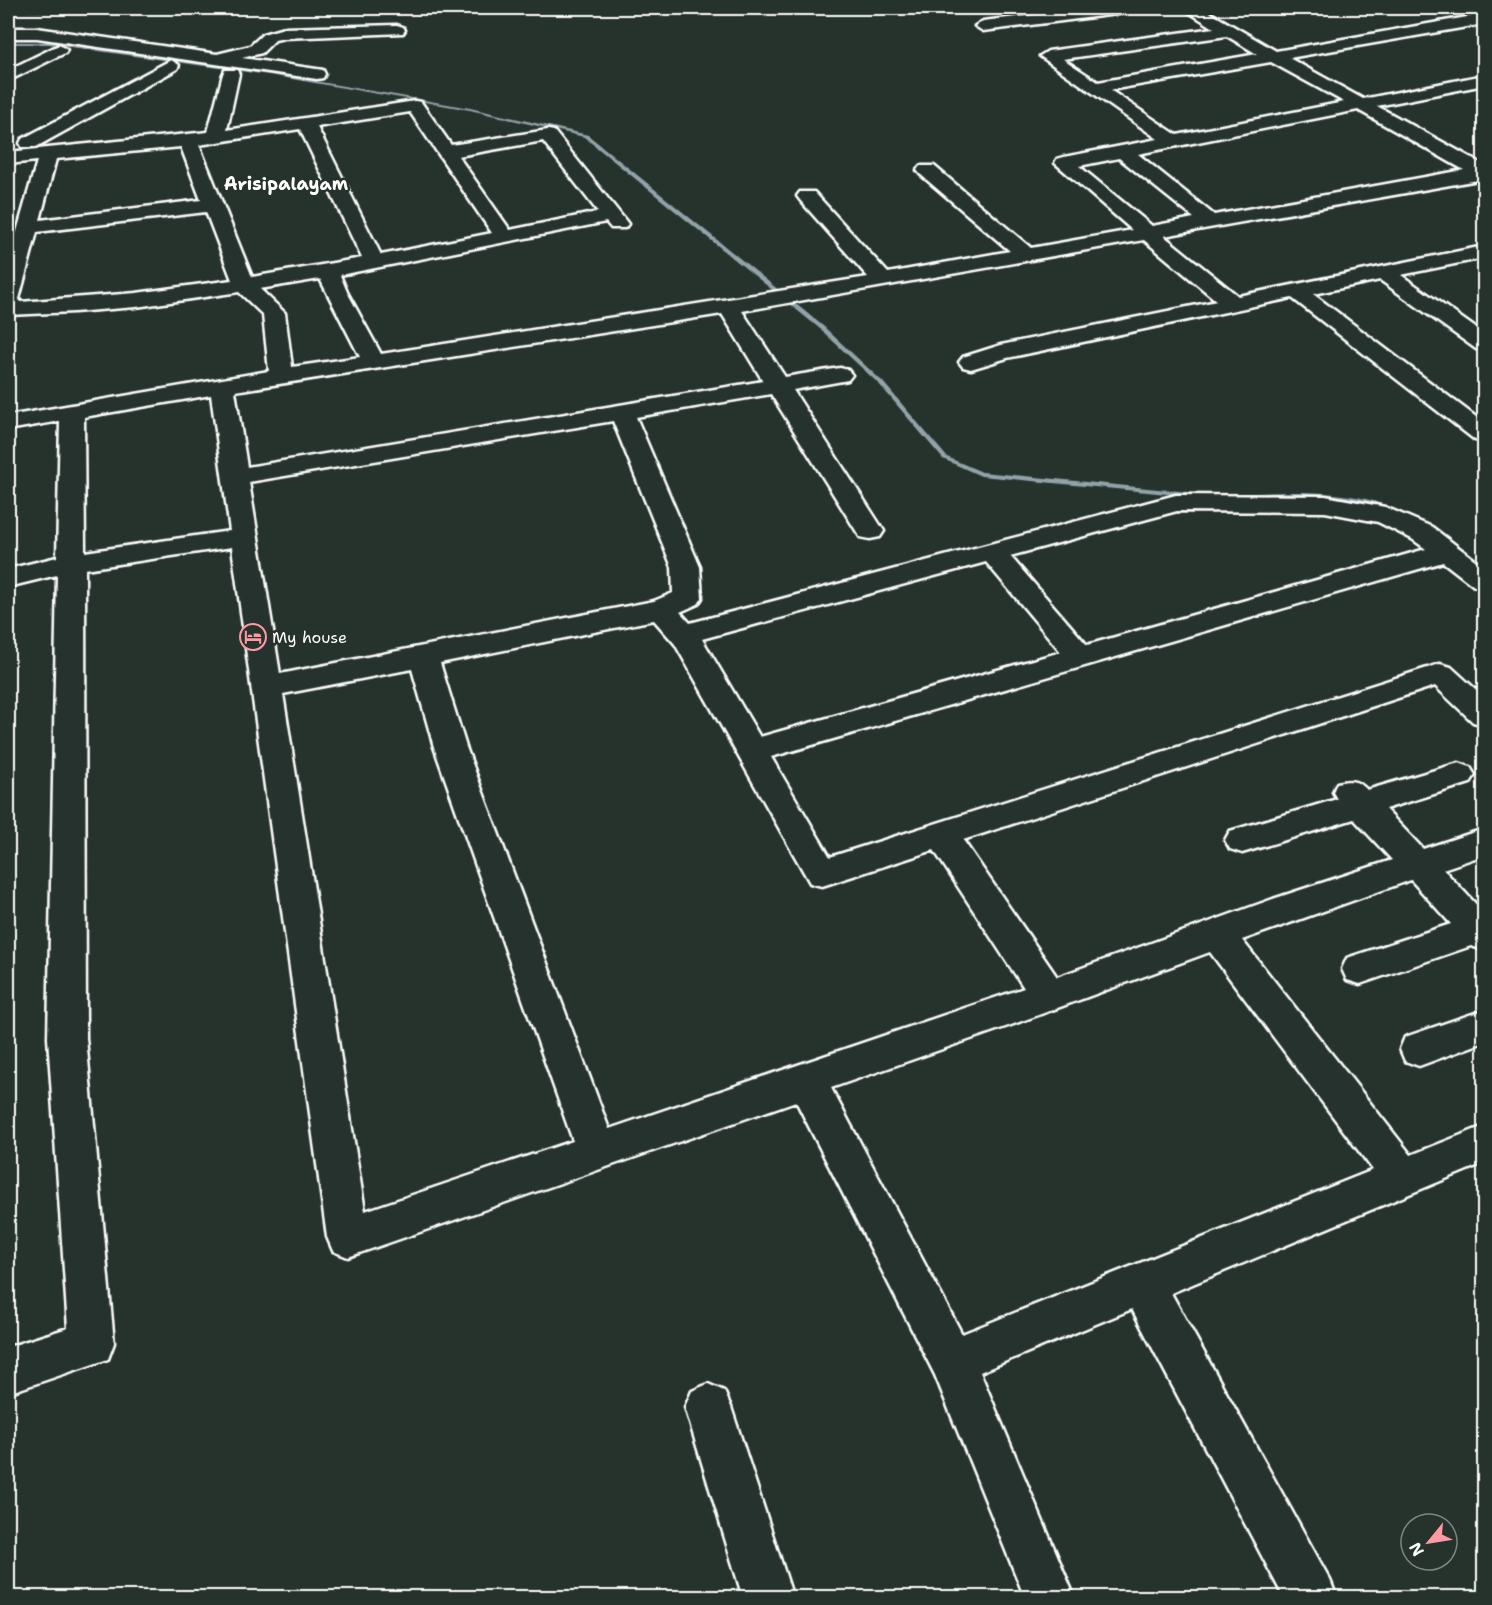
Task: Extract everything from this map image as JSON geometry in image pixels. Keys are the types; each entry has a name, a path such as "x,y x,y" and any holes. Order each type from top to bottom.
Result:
{"street":[{"path":"983,26 1125,8"},
{"path":"1192,8 1273,56 1484,173"},
{"path":"1095,88 1485,19"},
{"path":"213,59 256,50 269,38 284,33 397,30"},
{"path":"1175,142 1048,56 1230,31"},
{"path":"8,33 37,33 317,74"},
{"path":"8,76 59,50"},
{"path":"29,143 171,65"},
{"path":"216,137 231,74"},
{"path":"1234,304 1064,163 1485,80"},
{"path":"8,158 188,141 415,106 505,237"},
{"path":"306,123 374,262"},
{"path":"58,153 29,227 8,299 12,309 57,307 245,286 505,237 614,220 548,135 446,152"},
{"path":"10,138 58,153"},
{"path":"188,141 245,286 274,313 281,376"},
{"path":"1124,152 1211,222"},
{"path":"927,170 1026,255"},
{"path":"8,423 281,376 785,298 1484,173"},
{"path":"807,196 883,280"},
{"path":"29,227 213,206"},
{"path":"971,362 1001,352 1485,252"},
{"path":"328,270 336,292 374,362"},
{"path":"1384,273 1485,344"},
{"path":"1296,291 1485,435"},
{"path":"728,306 780,385 870,531"},
{"path":"236,477 840,375"},
{"path":"222,386 348,1238 1485,842"},
{"path":"8,1370 92,1342 67,1038 72,412"},
{"path":"268,687 661,609 688,598 686,567 622,412"},
{"path":"683,634 1176,503 1325,504 1385,515 1422,533 1485,580"},
{"path":"8,578 70,563 245,537"},
{"path":"992,552 1081,657"},
{"path":"752,751 1448,552"},
{"path":"661,609 683,634 822,873 1440,674 1485,714"},
{"path":"423,656 450,747 597,1152"},
{"path":"1242,840 1353,796 1459,775"},
{"path":"1353,796 1482,930 1360,969"},
{"path":"941,834 1049,995"},
{"path":"1217,934 1403,1177"},
{"path":"1419,1050 1485,1026"},
{"path":"806,1080 952,1361 1050,1598"},
{"path":"952,1361 1485,1144"},
{"path":"1142,1283 1312,1598"},
{"path":"708,1407 768,1598"}],"waterway":[{"path":"8,43 49,43 269,74 470,109 586,136 821,327 881,383 945,458 981,474 1209,496"},
{"path":"1226,496 1310,494 1352,499 1392,511"},
{"path":"1461,550 1484,567"}],"place":[{"name":"My house","path":"253,637"}],"district":[{"name":"Arisipalayam","path":"286,184"}]}
